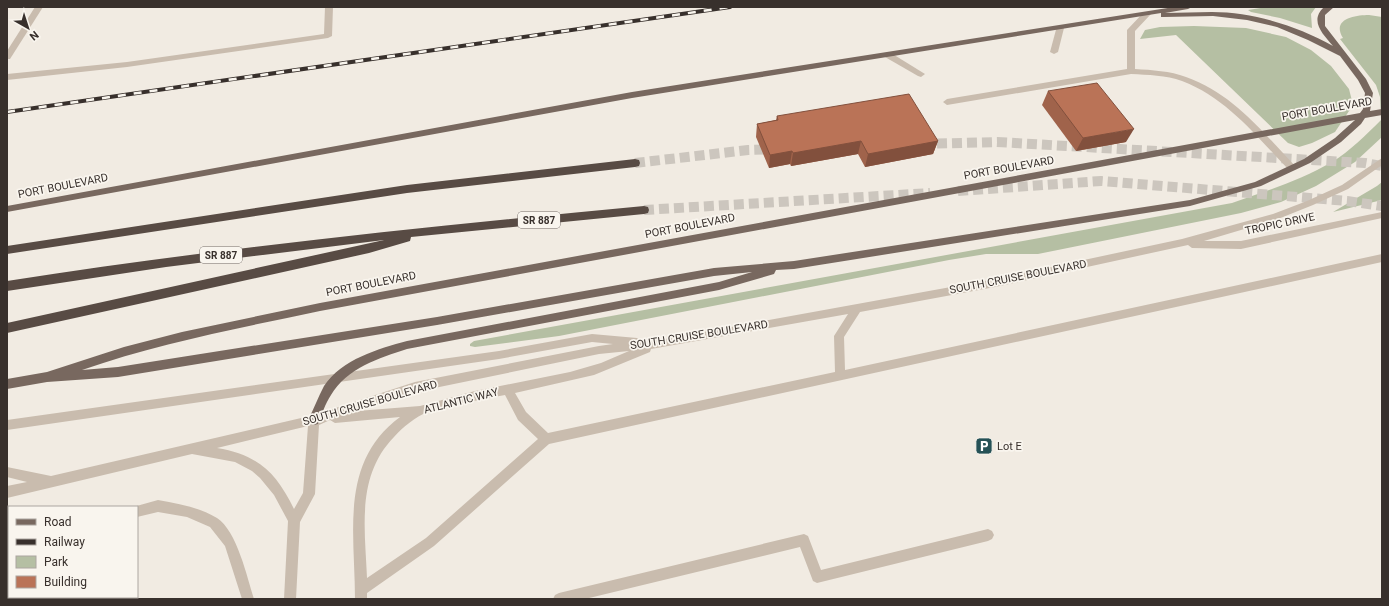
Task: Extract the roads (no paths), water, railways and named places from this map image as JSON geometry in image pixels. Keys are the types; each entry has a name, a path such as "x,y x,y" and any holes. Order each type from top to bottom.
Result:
{"highway":[{"path":"7,250 407,189 635,163"},
{"name":"SR 887","path":"7,286 84,273 284,247 435,230 644,210"},
{"path":"7,328 111,304 369,250 435,230"}],"main road":[{"name":"PORT BOULEVARD","path":"7,209 632,95 1188,7"},
{"path":"47,377 118,372 437,321 714,272 794,264 1190,203 1258,184 1307,161 1338,140 1358,122 1367,109 1369,93 1362,79 1321,26 1320,20 1322,14 1330,7"},
{"path":"1147,14 1177,16 1213,14 1264,21 1306,35 1347,59"},
{"name":"PORT BOULEVARD","path":"7,384 47,377 124,351 182,336 320,307 1382,112"},
{"path":"314,420 329,387 341,376 367,359 381,353 407,345 719,286 794,264"}],"street":[{"path":"7,57 39,7"},
{"path":"7,77 120,64 328,36 329,7"},
{"path":"1131,71 1131,30 1147,14"},
{"path":"1054,52 1060,28"},
{"path":"888,55 921,74"},
{"path":"947,102 1131,71 1161,72 1185,78 1204,87 1231,105 1292,168"},
{"name":"SOUTH CRUISE BOULEVARD","path":"7,492 314,420 416,387 599,350 659,344 995,283 1182,243 1275,217 1310,204 1344,187 1382,161"},
{"name":"TROPIC DRIVE","path":"1182,243 1241,245 1382,215"},
{"path":"361,595 430,542 546,440 1382,258"},
{"path":"840,375 839,336 858,307"},
{"path":"7,425 499,354 592,338 659,344"},
{"name":"ATLANTIC WAY","path":"361,595 359,509 363,480 371,459 380,445 396,427 409,417 424,409 587,372 659,344"},
{"path":"508,389 522,416 546,440"},
{"path":"290,599 294,521 309,494 314,420 424,409"},
{"path":"192,449 236,457 255,467 271,480 280,493 294,521"},
{"path":"7,472 54,482"},
{"path":"138,511 158,506 188,511 214,523 230,543 248,599"},
{"path":"559,599 804,540 817,577 988,535"}],"tunnel":[{"path":"922,144 997,142 1365,163 1382,166"},
{"path":"635,163 748,150 778,149"},
{"path":"958,191 1101,181 1347,201 1382,206"},
{"path":"644,210 930,193"}],"railway":[{"path":"7,112 730,7"}],"place":[{"name":"Lot E","path":"984,446"}]}
